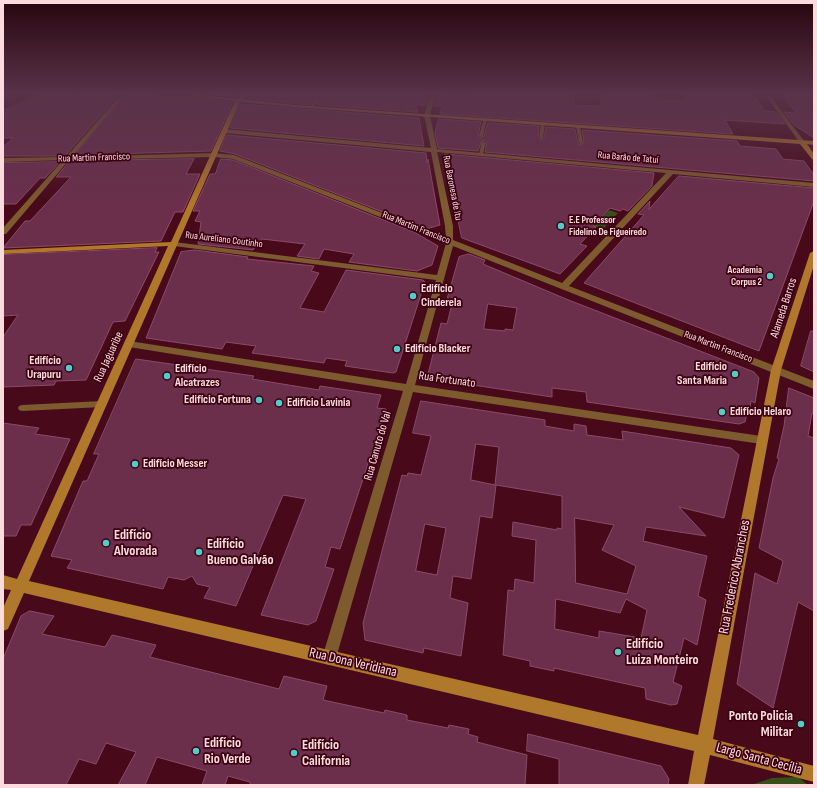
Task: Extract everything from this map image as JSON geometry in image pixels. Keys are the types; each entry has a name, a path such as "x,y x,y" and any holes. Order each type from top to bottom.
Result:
{"street":[{"path":"3,232 93,130"},
{"name":"Rua Baronesa de Itu","path":"430,130 446,209 450,241"},
{"path":"631,130 814,143"},
{"path":"793,130 814,158"},
{"name":"Rua Barão de Tatuí","path":"224,131 814,185"},
{"name":"Rua Jaguaribe","path":"3,624 130,344 224,131"},
{"name":"Rua Martim Francisco","path":"3,160 214,155 234,157 814,385"},
{"path":"564,286 671,172"},
{"name":"Rua Canuto do Val","path":"329,658 409,388 450,241"},
{"name":"Rua Aureliano Coutinho","path":"3,252 174,244 440,278"},
{"name":"Alameda Barros","path":"776,370 814,253"},
{"name":"Rua Fortunato","path":"130,344 409,388 761,440"},
{"name":"Rua Frederico Abranches","path":"696,785 761,440 776,370"},
{"name":"Rua Dona Veridiana","path":"3,582 704,745"},
{"name":"Largo Santa Cecília","path":"704,745 814,774"}],"lane":[{"path":"481,136 482,130"},
{"path":"541,138 542,130"},
{"path":"579,130 581,143"},
{"path":"481,154 484,142"},
{"path":"22,408 102,404"}],"green space":[{"path":"609,210 618,213 603,229 593,226"},
{"path":"798,777 808,785 751,785 772,778"}],"building":[{"path":"3,130 88,130 65,156 3,156 3,147 13,138 3,138"},
{"path":"97,130 221,130 211,151 75,155"},
{"path":"249,130 421,130 424,146"},
{"path":"436,130 479,130 478,136 480,138 484,136 486,130 539,130 538,138 540,140 544,138 545,130 575,130 578,143 580,145 584,143 582,130 737,141 740,146 776,149 783,159 804,161 814,175 814,181 485,152 487,141 482,140 478,151 438,148 435,133"},
{"path":"671,130 731,130 733,134"},
{"path":"801,130 814,130 814,138"},
{"path":"227,135 426,153 440,225 426,229 235,154 220,151"},
{"path":"445,154 654,173 652,186 628,211 623,209 620,211 610,208 593,226 596,227 580,244 587,246 560,274 462,238"},
{"path":"194,159 186,174 200,174 183,212 175,212 161,241 3,248 25,221 30,221 71,177 56,177 70,161"},
{"path":"221,159 233,160 414,232 438,246 432,265 417,271 349,262 354,254 324,249 319,259 297,256 305,244 262,239 253,250 198,244 201,222 195,221 200,211 193,211 210,174 215,174"},
{"path":"60,162 45,178 40,178 16,204 3,204 3,163"},
{"path":"679,176 814,188 814,201 759,351 584,283 644,215 638,214 650,201 649,209"},
{"path":"157,248 155,252 159,252 125,321 113,322 86,380 56,381 54,385 3,387 3,337 18,315 3,316 3,255"},
{"path":"195,250 248,257 247,259 314,266 311,271 319,273 300,308 324,312 346,270 423,280 425,282 396,372 393,373 345,366 347,361 326,358 324,363 252,353 256,346 226,342 222,349 146,338 181,252"},
{"path":"469,254 485,260 483,264 566,299 754,372 759,378 755,403 751,401 750,407 748,407 745,422 739,424 587,402 586,392 552,388 552,397 427,378 441,323 447,324 453,300 447,299 459,257","holes":["488,304 517,308 513,330 505,329 505,331 484,329"]},
{"path":"811,331 814,331 814,372 801,366"},
{"path":"136,359 254,376 252,379 319,390 320,386 381,395 377,408 386,409 340,549 331,547 325,567 334,569 316,621 308,625 261,615 306,499 283,495 236,606 204,598 210,587 197,584 192,576 184,580 168,577 163,589 67,568 72,560 51,556 83,481 87,481 99,454 94,454"},
{"path":"789,388 814,398 814,414 812,413 808,436 814,438 814,611 798,602 773,708 737,684 755,573 777,584 783,561 759,548 773,478 779,459 777,458 784,426"},
{"path":"421,401 545,420 545,426 574,431 574,424 586,426 587,435 623,440 622,431 731,448 739,455 724,518 679,507 706,536 646,527 643,541 707,556 698,596 706,600 697,645 684,638 673,682 682,686 677,704 671,705 646,699 645,688 554,668 554,671 530,666 530,661 503,655 508,590 514,591 515,579 534,583 536,540 512,536 513,522 557,530 557,528 562,529 562,496 496,485 492,518 480,516 471,579 453,576 450,598 468,603 461,656 424,648 423,653 365,640 363,623 402,475 407,476 408,473 421,475 431,436 413,433","holes":["476,444 499,447 495,485 471,480","575,518 614,525 602,550 636,566 627,594 576,583","425,524 446,528 437,575 416,571","556,599 620,613 626,599 647,610 641,638 599,631 599,638 555,629"]},
{"path":"3,423 39,428 35,434 70,439 31,525 21,525 16,536 3,536"},
{"path":"30,611 54,616 42,634 105,647 112,635 156,645 150,657 279,689 284,676 327,686 323,700 384,713 385,710 407,715 407,720 448,728 449,725 469,729 468,734 478,737 477,742 527,755 525,785 250,785 250,782 228,776 225,785 202,785 207,771 157,757 145,785 118,785 136,752 106,743 96,764 79,759 66,785 3,785 3,659 21,616"},
{"path":"528,734 661,766 669,779 668,785 559,785 559,759 527,751"}],"place":[{"name":"E.E Professor Fidelino De Figueiredo","path":"561,226"},
{"name":"Academia Corpus 2","path":"770,276"},
{"name":"Edifício Cinderela","path":"413,296"},
{"name":"Edifício Blacker","path":"397,349"},
{"name":"Edifício Urapuru","path":"69,368"},
{"name":"Edifício Santa Maria","path":"735,374"},
{"name":"Edifício Alcatrazes","path":"167,376"},
{"name":"Edifício Fortuna","path":"259,400"},
{"name":"Edifício Lavinia","path":"279,403"},
{"name":"Edifício Helaro","path":"722,412"},
{"name":"Edifício Messer","path":"135,464"},
{"name":"Edifício Alvorada","path":"106,543"},
{"name":"Edifício Bueno Galvão","path":"199,552"},
{"name":"Edifício Luiza Monteiro","path":"618,652"},
{"name":"Ponto Policia Militar","path":"801,724"},
{"name":"Edifício Rio Verde","path":"196,751"},
{"name":"Edifício California","path":"294,753"}]}
